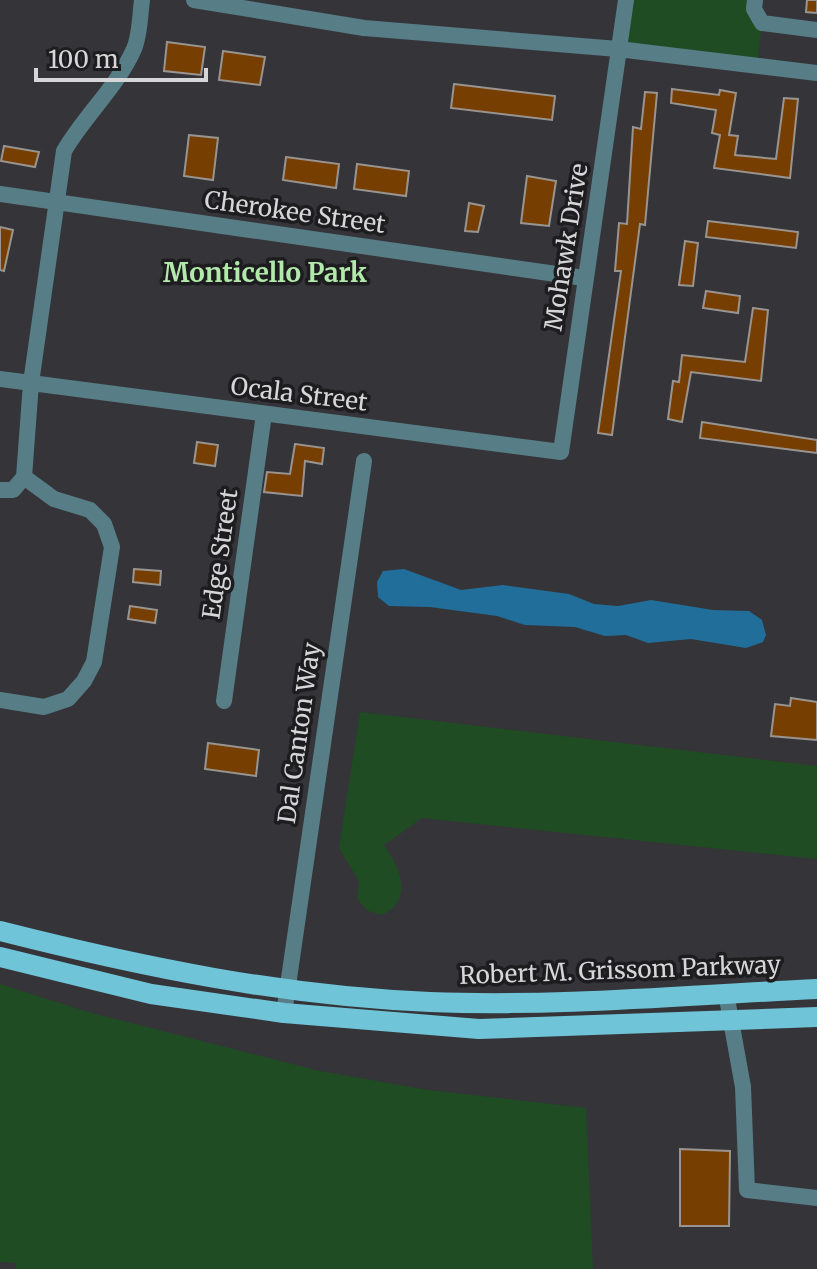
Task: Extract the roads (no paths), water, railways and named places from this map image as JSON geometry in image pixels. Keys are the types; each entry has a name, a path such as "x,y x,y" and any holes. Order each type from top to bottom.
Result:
{"main road":[{"name":"Robert M. Grissom Parkway","path":"0,931 152,968 288,990 492,1003 606,1002 817,989"},
{"path":"0,957 151,994 284,1013 479,1029 592,1027 733,1017 817,1017"}],"street":[{"path":"0,490 13,490 24,477 31,383 64,151 80,124 112,88 135,47 142,0"},
{"path":"194,0 364,28 618,49 817,73"},
{"name":"Mohawk Drive","path":"561,452 626,0"},
{"path":"755,0 754,9 762,23 817,30"},
{"name":"Cherokee Street","path":"0,194 584,278"},
{"name":"Ocala Street","path":"0,379 561,452"},
{"name":"Edge Street","path":"224,701 264,414"},
{"name":"Dal Canton Way","path":"284,1013 364,461"},
{"path":"0,700 44,707 68,699 84,681 94,662 112,547 104,524 90,510 54,499 24,477"},
{"path":"726,993 733,1017 743,1087 747,1190 817,1198"}],"water":[{"path":"404,569 461,590 503,585 569,594 594,604 618,606 651,600 713,610 749,611 762,620 766,635 763,642 746,648 691,639 648,643 626,635 605,636 575,627 525,625 497,616 430,607 389,606 378,597 377,582 383,571"}],"district":[{"name":"Monticello Park","path":"265,272"}]}
